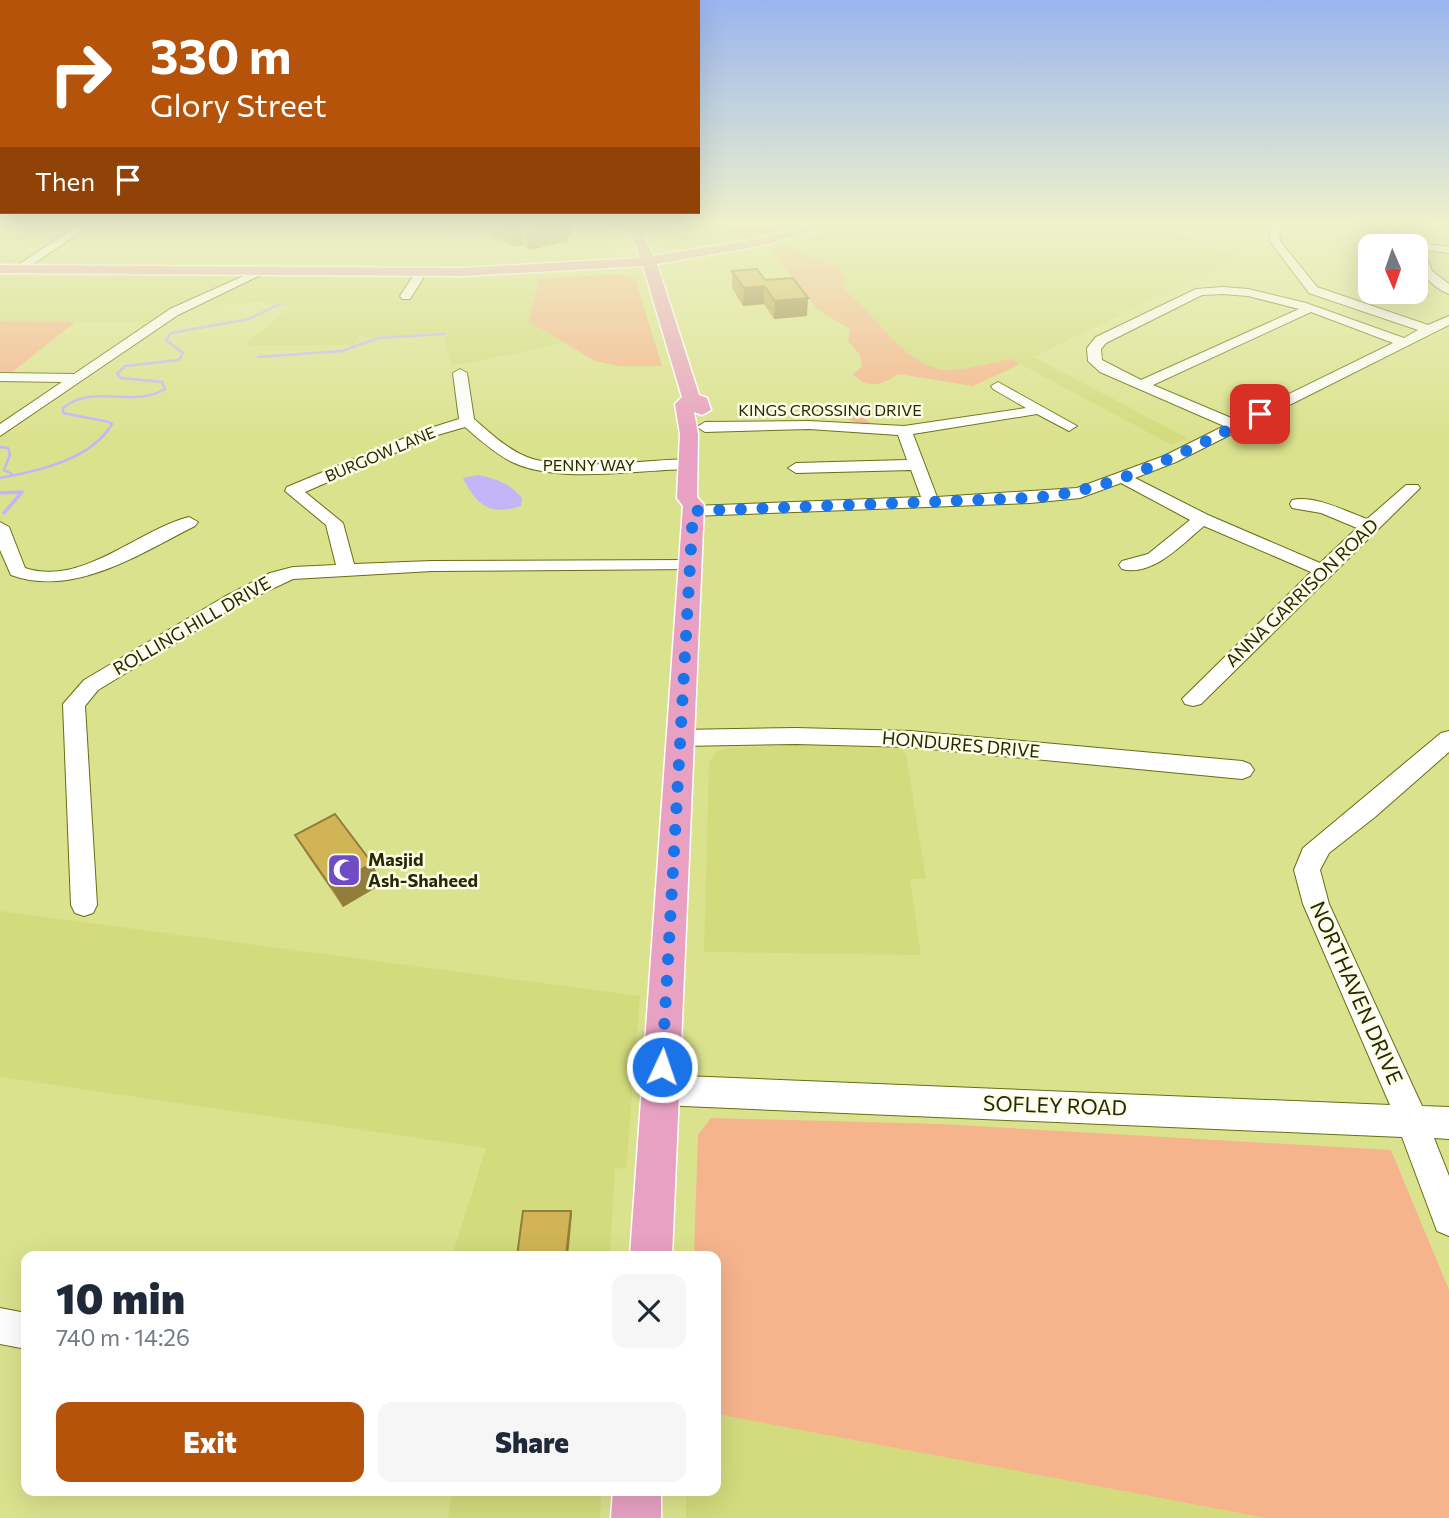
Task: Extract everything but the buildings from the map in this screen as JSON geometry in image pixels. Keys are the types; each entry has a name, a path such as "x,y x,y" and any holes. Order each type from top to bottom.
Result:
{"main road":[{"path":"659,297 691,398"},
{"path":"691,398 701,402 705,427 703,498 693,508"},
{"path":"651,1251 693,508 687,498 689,434 684,404 691,398"},
{"path":"636,1518 637,1496"}],"street":[{"path":"0,431 174,312 206,297"},
{"path":"1190,297 1101,340 1094,348 1095,361 1105,369 1236,426"},
{"path":"1268,297 1401,341"},
{"path":"1333,297 1427,329"},
{"path":"1141,385 1308,309"},
{"path":"693,508 1060,496 1123,478 1236,426 1401,341 1449,320"},
{"path":"460,373 467,421"},
{"path":"0,377 74,379"},
{"path":"998,386 1069,426"},
{"name":"KINGS CROSSING DRIVE","path":"705,427 821,425 904,430 1021,414 1037,409"},
{"name":"PENNY WAY","path":"467,421 501,449 533,464 688,464"},
{"name":"BURGOW LANE","path":"346,568 334,523 293,491 429,433 467,421"},
{"path":"904,430 931,502"},
{"path":"796,468 917,465"},
{"path":"1123,478 1202,519 1323,571"},
{"name":"ANNA GARRISON ROAD","path":"1193,699 1369,526 1412,488"},
{"path":"1298,504 1325,509 1369,526"},
{"path":"1128,565 1154,558 1202,519"},
{"path":"0,527 17,570 27,576 50,577 89,569 189,522"},
{"name":"ROLLING HILL DRIVE","path":"84,905 74,704 91,685 231,601 278,577 346,568 690,565"},
{"name":"HONDURES DRIVE","path":"680,738 807,736 910,740 1242,770"},
{"name":"NORTHAVEN DRIVE","path":"1449,739 1367,810 1320,845 1312,855 1307,870 1316,904 1411,1121 1449,1219"},
{"name":"SOFLEY ROAD","path":"660,1090 1449,1123"},
{"path":"0,1326 21,1330"}],"shaded area":[{"path":"0,297 200,297 150,322 0,321"},
{"path":"214,297 535,297 529,322 563,343 452,366 443,332 370,338 359,335 355,345 244,345 291,307 261,302 195,306"},
{"path":"535,297 641,297 662,366 619,366 595,361 529,322"},
{"path":"808,297 852,297 907,352 936,368 952,370 1012,359 1020,364 973,386 898,374 887,381 869,384 853,374 862,366 860,355 848,341 850,329 818,310"},
{"path":"839,297 1157,297 1034,357 1187,438 1172,445 1020,364 973,386 919,372 839,301"},
{"path":"0,321 75,322 11,373 0,373"},
{"path":"856,402 881,410 865,420 874,424 857,423 838,415"},
{"path":"478,475 508,485 522,498 521,506 501,510 479,502 463,478"},
{"path":"796,745 901,748 906,754 926,879 910,879 921,955 704,952 709,762 716,752 729,748"},
{"path":"0,911 640,996 626,1169 615,1168 610,1251 454,1251 486,1148 0,1077"},
{"path":"711,1118 939,1124 1391,1150 1449,1290 1449,1518 1266,1518 721,1415 721,1251 694,1251 698,1135"},
{"path":"721,1415 1266,1518 686,1518 686,1496 721,1496"},
{"path":"452,1496 601,1496 600,1518 448,1518"}],"waterway":[{"path":"0,478 62,462 91,447 103,436 112,424 109,422 63,413 63,408 75,401 100,396 140,397 165,389 162,382 121,378 117,374 125,366 179,360 183,353 166,340 171,333 249,319 280,304"},
{"path":"258,357 342,351 378,338 444,334"},
{"path":"0,447 8,448 10,455 4,470 12,474"},
{"path":"0,493 22,492 4,513"}],"place":[{"name":"Masjid Ash-Shaheed","path":"344,870"}],"route":[{"path":"662,1067 693,511 1030,498 1080,493 1170,459 1260,414"}]}
